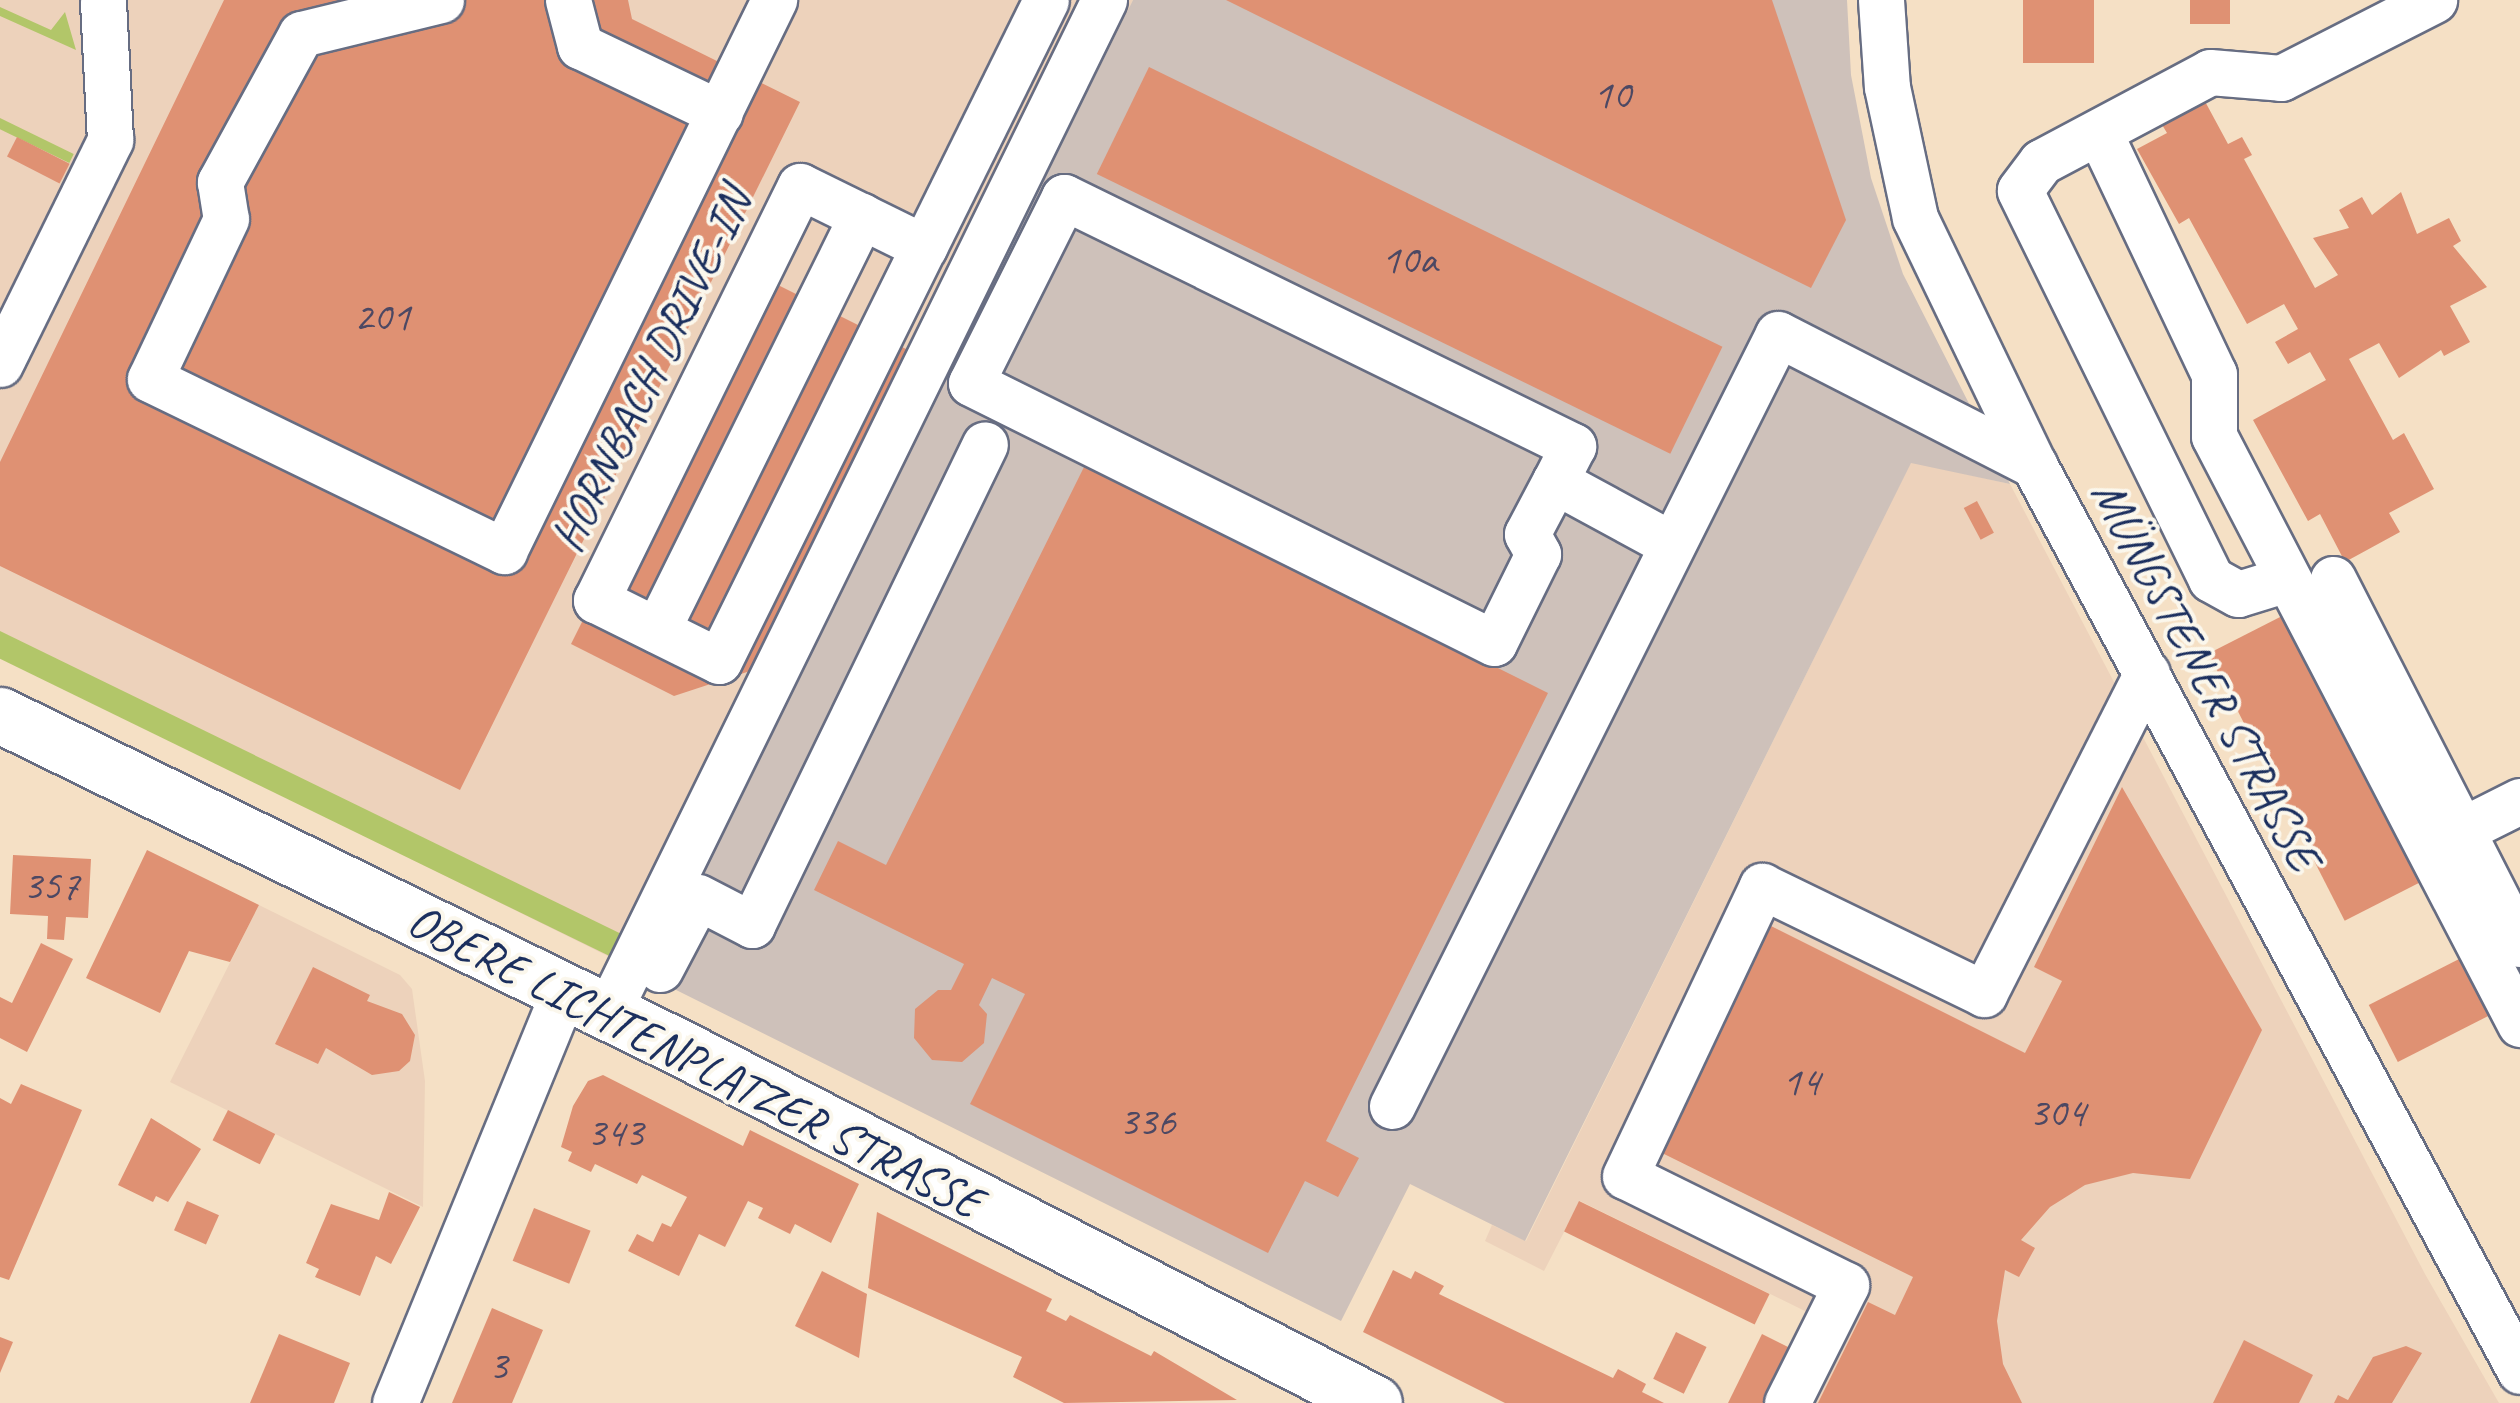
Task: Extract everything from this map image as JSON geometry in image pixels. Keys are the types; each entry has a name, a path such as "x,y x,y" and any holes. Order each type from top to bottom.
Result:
{"main road":[{"name":"OBERE LICHTENPLATZER STRASSE","path":"5,730 601,1009 1374,1403"}],"street":[{"path":"0,364 110,140 103,0"},
{"path":"441,0 301,34 220,182 226,219 150,379 504,551 774,0"},
{"path":"568,0 580,46 720,113"},
{"path":"741,734 721,692 719,661 1046,0"},
{"path":"394,1403 741,734 1104,0"},
{"name":"MÜNGSTENER STRASSE","path":"1881,0 1887,87 1915,218 2034,465 2515,1353"},
{"path":"2287,579 2238,594 2210,579 2020,190 2027,175 2210,72 2281,78 2434,0"},
{"path":"2099,132 2214,374 2214,436 2520,1024"},
{"name":"HORNBACH DRIVE-IN","path":"719,661 596,600 774,238 800,186 924,247"},
{"path":"1064,197 1573,446 1555,481 1527,534 1538,554 1494,643 971,383 1064,197"},
{"path":"657,630 862,216"},
{"path":"1392,1106 1778,334 2034,465"},
{"path":"601,1009 698,897 752,924 985,444"},
{"path":"1555,481 1671,544"},
{"path":"2333,578 2520,944"},
{"path":"1787,1403 1846,1285 1625,1176 1762,886 1984,994 2147,673"},
{"path":"2462,830 2520,800"}],"shaded area":[{"path":"0,0 1133,0 648,976 0,656"},
{"path":"1133,0 1847,0 1851,75 1871,178 1903,274 2010,484 1911,463 1525,1241 1410,1184 1341,1321 648,976"},
{"path":"1911,462 2010,484 2425,1274 2499,1403 1765,1403 1809,1313 1580,1201 1544,1271 1485,1241 1492,1225 1526,1241"},
{"path":"259,905 400,975 412,989 425,1081 423,1207 170,1082"}],"green space":[{"path":"0,7 51,30 65,12 76,50 0,16"},
{"path":"0,118 74,154 69,163 0,129"},
{"path":"0,631 622,934 611,957 0,659"}],"building":[{"path":"224,0 628,0 632,19 800,102 460,790 0,566 0,462"},
{"path":"1226,0 1772,0 1846,220 1811,288"},
{"path":"2023,0 2094,0 2094,63 2023,63"},
{"path":"2190,0 2230,0 2230,24 2190,24"},
{"path":"1149,67 1722,347 1670,454 1097,174"},
{"path":"2201,94 2228,144 2242,137 2252,155 2244,159 2315,288 2338,275 2313,238 2349,228 2339,210 2362,197 2372,215 2401,192 2417,234 2449,218 2461,241 2453,246 2487,287 2450,306 2470,342 2444,356 2441,350 2399,378 2379,343 2349,359 2393,440 2404,433 2434,489 2389,513 2400,532 2345,562 2320,514 2308,521 2253,420 2326,380 2310,352 2288,364 2275,342 2298,329 2284,304 2247,324 2189,218 2179,224 2137,149 2167,133 2158,118"},
{"path":"17,137 70,164 60,183 7,157"},
{"path":"756,274 910,351 750,671 674,696 571,644"},
{"path":"1086,463 1548,693 1326,1141 1359,1158 1338,1197 1305,1181 1268,1253 970,1104 1025,994 992,978 979,1005 987,1014 984,1043 962,1062 932,1060 914,1038 915,1009 938,990 951,990 964,964 814,890 838,841 886,865"},
{"path":"1977,501 1994,533 1981,540 1964,508"},
{"path":"2286,614 2422,881 2345,921 2208,653"},
{"path":"2122,787 2262,1030 2190,1179 2133,1173 2085,1185 2050,1207 2021,1240 2035,1248 2019,1277 2005,1270 1997,1321 2003,1364 2022,1403 1818,1403 1868,1302 1895,1315 1913,1277 1660,1152 1771,926 2025,1053 2062,981 2034,967"},
{"path":"147,850 259,905 230,962 189,951 160,1013 86,978"},
{"path":"13,855 91,859 88,918 66,917 64,940 47,939 48,916 10,914"},
{"path":"41,943 73,959 27,1052 0,1038 0,997 12,1003"},
{"path":"2465,956 2494,1013 2398,1062 2369,1005"},
{"path":"313,967 370,995 367,1001 402,1014 415,1035 410,1061 399,1071 372,1075 326,1048 318,1064 275,1044"},
{"path":"603,1075 743,1146 750,1130 859,1184 831,1243 795,1224 790,1234 758,1218 763,1208 748,1201 725,1247 699,1234 679,1276 628,1251 637,1234 653,1242 662,1223 671,1227 687,1197 642,1175 637,1184 595,1164 591,1172 568,1161 572,1152 561,1147 573,1106 588,1081"},
{"path":"21,1084 82,1110 9,1280 0,1277 0,1098 11,1104"},
{"path":"228,1110 275,1134 260,1164 213,1140"},
{"path":"151,1118 201,1149 168,1202 156,1196 153,1202 118,1185"},
{"path":"389,1192 420,1207 391,1264 376,1256 360,1296 315,1277 319,1269 306,1263 331,1204 379,1220"},
{"path":"187,1201 219,1215 206,1244 174,1230"},
{"path":"1579,1201 1770,1294 1755,1324 1564,1232"},
{"path":"534,1208 591,1231 569,1284 513,1261"},
{"path":"877,1212 1052,1299 1046,1311 1066,1321 1070,1315 1151,1356 1154,1351 1237,1400 1064,1403 1013,1377 1022,1357 868,1288"},
{"path":"1393,1270 1411,1279 1415,1271 1444,1286 1439,1294 1613,1378 1618,1369 1646,1384 1642,1392 1664,1403 1505,1403 1363,1332"},
{"path":"822,1271 867,1294 859,1358 795,1326"},
{"path":"492,1308 543,1330 512,1403 452,1403"},
{"path":"1676,1332 1707,1347 1684,1394 1653,1379"},
{"path":"279,1334 350,1363 334,1403 250,1403"},
{"path":"1762,1334 1792,1349 1765,1403 1728,1403"},
{"path":"0,1337 13,1342 0,1373"},
{"path":"2244,1340 2313,1375 2299,1403 2213,1403"},
{"path":"2406,1346 2422,1353 2392,1403 2334,1403 2338,1395 2348,1400 2373,1357"}]}
